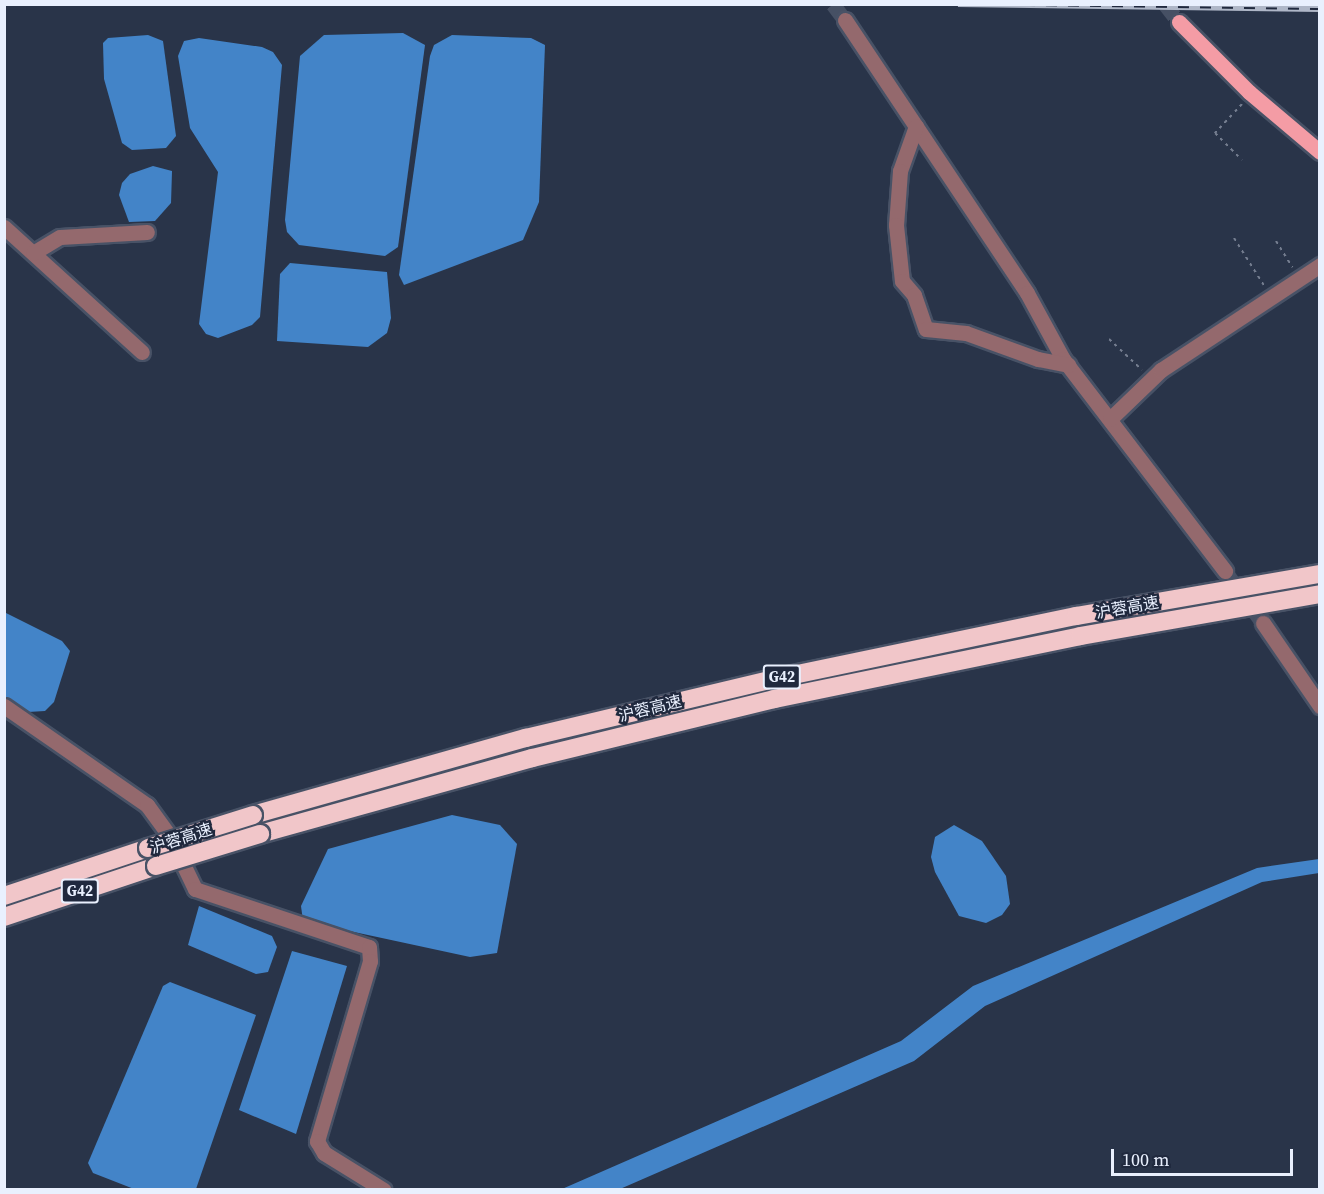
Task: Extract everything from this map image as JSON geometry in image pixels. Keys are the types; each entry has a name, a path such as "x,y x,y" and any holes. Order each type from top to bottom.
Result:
{"highway":[{"name":"沪蓉高速","path":"4,896 253,815 526,738 769,680 1065,618 1320,574"},
{"name":"沪蓉高速","path":"4,917 260,834 531,758 774,699 1080,636 1320,594"}],"main road":[{"path":"1179,22 1251,94 1320,152"}],"street":[{"path":"845,20 1027,293 1068,365 1226,571"},
{"path":"916,126 900,171 896,225 902,281 914,296 926,329 966,333 1038,359 1068,365"},
{"path":"4,226 142,352"},
{"path":"33,253 60,237 147,232"},
{"path":"1110,419 1151,378 1269,294 1320,265"},
{"path":"1263,623 1320,706"},
{"path":"4,706 147,805 169,835 195,889 369,947 370,961 317,1141 324,1153 384,1190"}],"path":[{"path":"1242,160 1215,133 1251,94"},
{"path":"1234,238 1269,294"},
{"path":"1276,241 1298,277"},
{"path":"1109,339 1151,378"}],"water":[{"path":"403,33 425,45 398,247 385,256 299,245 287,232 285,220 300,56 324,35"},
{"path":"148,35 163,41 176,136 166,148 132,150 122,143 104,79 103,43 108,38"},
{"path":"452,35 531,38 545,45 539,202 523,240 404,285 399,275 430,56 434,45"},
{"path":"199,38 262,47 273,52 282,65 260,317 252,325 218,338 206,334 199,324 218,172 190,128 178,56 184,41"},
{"path":"153,166 172,171 171,203 155,221 129,222 119,195 122,183 130,174"},
{"path":"290,263 387,272 391,318 387,333 368,347 277,341 280,274"},
{"path":"4,612 62,641 70,651 54,702 45,711 28,712 5,697"},
{"path":"452,815 500,825 517,844 497,953 470,957 303,921 301,906 328,849"},
{"path":"954,825 982,841 1006,876 1010,904 1002,915 986,923 959,916 935,872 931,857 935,837"},
{"path":"1319,859 1319,873 1262,882 985,1006 914,1061 620,1189 562,1189 901,1041 973,986 1257,868"},
{"path":"199,906 272,936 277,947 268,972 256,974 188,945"},
{"path":"292,951 347,966 296,1134 239,1110"},
{"path":"170,982 256,1015 196,1189 134,1189 93,1173 88,1163 163,986"}],"tunnel":[{"path":"833,4 845,20"},
{"path":"1165,4 1179,22"},
{"path":"1225,571 1263,623"}],"railway":[{"path":"958,4 1320,9"}]}
